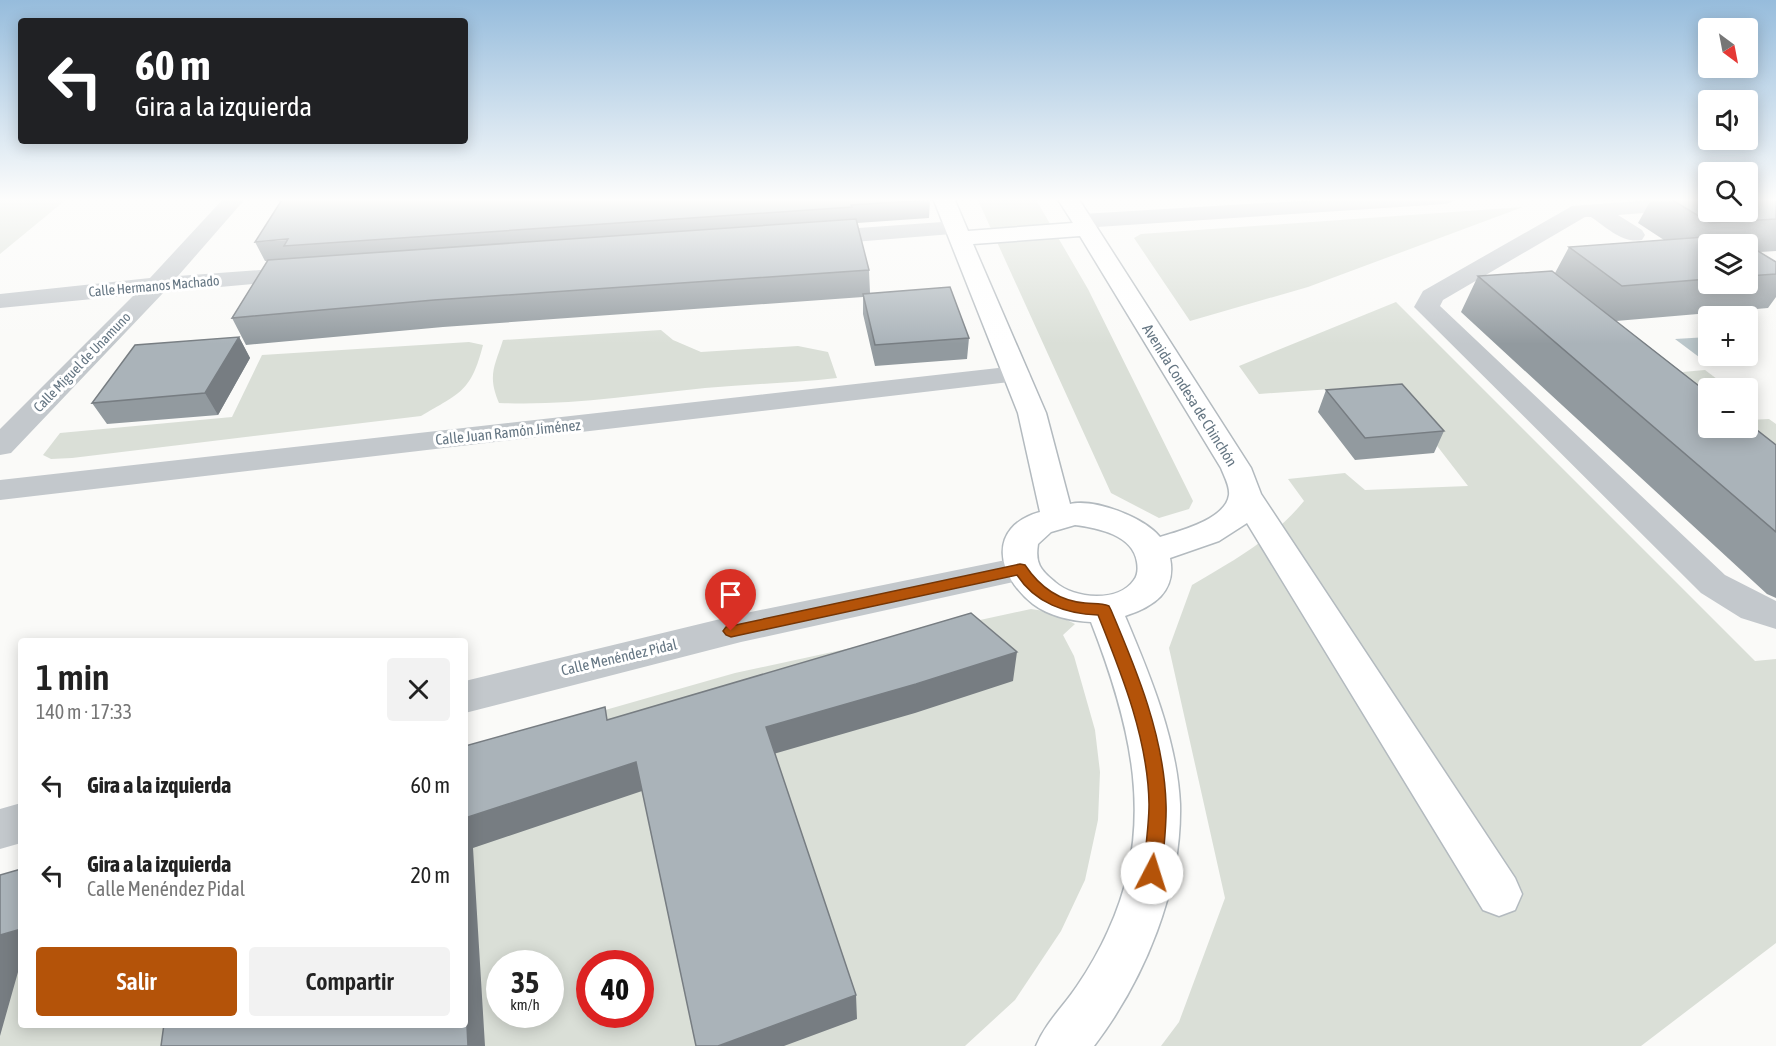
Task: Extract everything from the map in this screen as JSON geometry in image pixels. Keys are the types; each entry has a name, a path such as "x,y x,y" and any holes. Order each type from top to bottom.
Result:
{"street":[{"name":"Calle Miguel de Unamuno","path":"0,446 191,247"},
{"path":"963,247 1032,413 1057,516"},
{"name":"Avenida Condesa de Chinchón","path":"1099,247 1236,468 1245,494 1499,894"},
{"path":"1532,247 1506,266 1432,296 1427,307 1713,584 1754,608 1776,615"},
{"name":"Calle Hermanos Machado","path":"0,301 157,285 328,273"},
{"name":"Calle Juan Ramón Jiménez","path":"0,490 1016,374"},
{"path":"1151,552 1214,531 1239,513 1245,494"},
{"path":"1075,514 1093,515 1112,520 1128,528 1142,539 1151,552 1155,567 1152,583 1142,596 1125,605 1104,610 1082,609 1052,599 1029,583 1020,569 1017,555 1020,542 1035,526 1057,516 1075,514"},
{"name":"Calle Menéndez Pidal","path":"468,696 642,652 1020,569"},
{"path":"1062,1046 1095,1004 1128,943 1152,873 1158,804 1150,743 1127,666 1104,610"},
{"path":"0,829 18,824"}],"shaded area":[{"path":"0,247 9,247 0,254"},
{"path":"999,247 1063,247 1088,289 1193,501 1189,509 1159,518 1111,493"},
{"path":"1140,247 1416,247 1308,287 1190,321"},
{"path":"1396,302 1755,661 1776,659 1776,943 1641,1046 1161,1046 1179,1022 1225,898 1169,648 1192,585 1252,548 1292,515 1304,501 1288,479 1345,473 1365,490 1468,486 1390,385 1259,394 1239,366"},
{"path":"661,330 673,340 701,352 798,346 828,352 837,378 576,401 499,403 493,378 503,340"},
{"path":"1698,338 1698,356 1675,339"},
{"path":"469,342 483,345 474,373 455,396 421,416 72,458 51,459 43,455 60,433 232,417 262,355"},
{"path":"1705,370 1716,378 1698,378 1698,394 1671,373"},
{"path":"1769,419 1776,424 1776,455 1758,438 1758,420"},
{"path":"1031,609 1051,612 1075,624 1063,635 1074,656 1095,730 1100,772 1098,820 1085,880 1061,931 1015,1000 965,1046 0,1046 0,885 18,880 18,1028 468,1028 468,749 735,673"}],"building":[{"path":"457,247 863,247 869,270 434,300 232,318 268,260"},
{"path":"1569,247 1698,247 1698,280 1622,286"},
{"path":"1758,251 1776,262 1776,274 1758,275"},
{"path":"1552,271 1698,385 1698,438 1758,438 1758,431 1776,445 1776,532 1478,276"},
{"path":"950,287 969,338 875,345 863,294"},
{"path":"239,337 205,393 92,403 135,345"},
{"path":"1402,384 1444,431 1365,438 1326,390"},
{"path":"971,613 1017,652 766,727 856,995 718,1046 696,1046 636,762 468,817 468,745 605,707 607,720"},
{"path":"18,870 18,930 0,935 0,875"},
{"path":"163,1028 467,1028 468,1046 161,1046"}],"route":[{"path":"731,631 1020,569 1029,583 1043,595 1062,604 1082,609 1104,610 1127,666 1150,743 1158,804 1152,873"}]}
